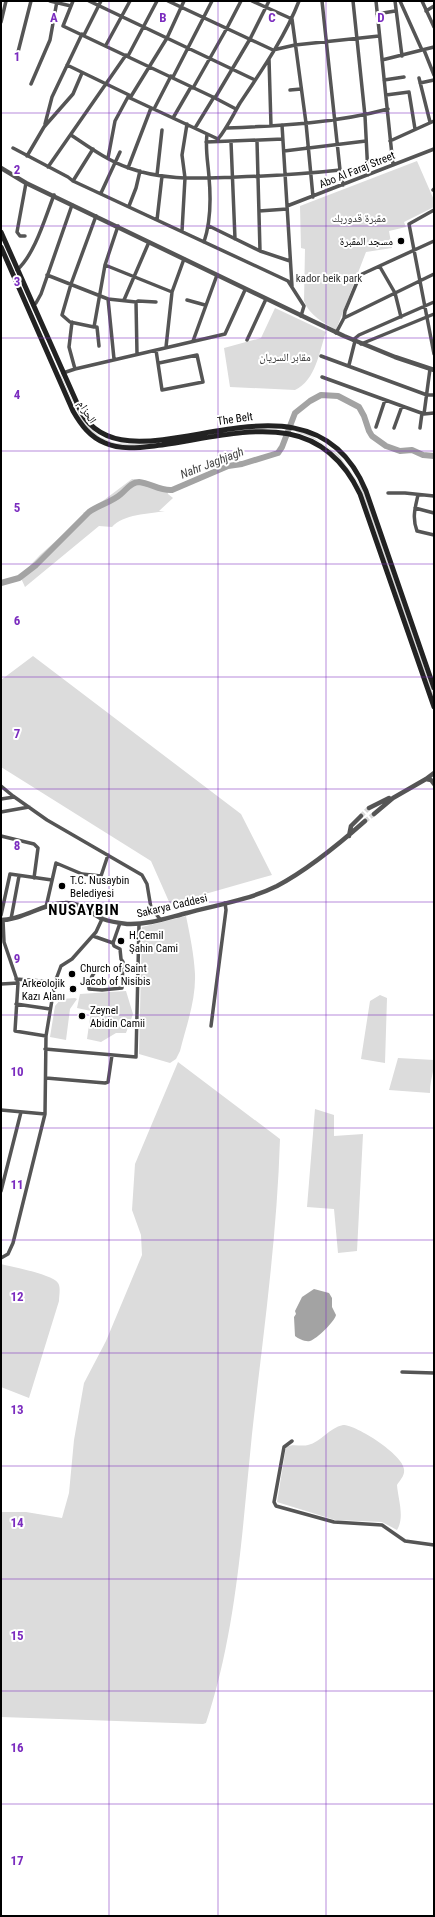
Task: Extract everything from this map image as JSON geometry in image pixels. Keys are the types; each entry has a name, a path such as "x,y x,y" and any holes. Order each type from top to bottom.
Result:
{"main road":[{"name":"The Belt","path":"1,232 81,412 90,426 102,435 119,441 144,441 251,426 278,425 292,427 315,435 338,450 351,464 363,484 434,688"},
{"name":"الحزام","path":"1,247 56,374 81,425 99,440 115,447 136,448 255,432 277,431 291,434"},
{"path":"56,374 63,372"},
{"path":"292,427 291,434 310,440 328,451 342,463 354,480 434,708"}],"street":[{"path":"1,22 6,1"},
{"path":"18,52 31,1"},
{"path":"50,1 71,6"},
{"path":"73,1 63,26 150,66 236,109"},
{"path":"89,1 255,80"},
{"path":"44,127 50,102 67,65 101,1"},
{"path":"106,45 130,1"},
{"path":"48,167 127,55 144,27 157,1"},
{"path":"168,1 273,50 295,45 379,36"},
{"path":"108,158 115,121 129,96 167,38 184,1"},
{"path":"128,168 152,109 172,77 212,1"},
{"path":"173,118 210,58 241,1"},
{"path":"252,1 292,19"},
{"path":"195,128 250,39 269,1"},
{"path":"67,65 107,84 152,109 218,139 227,128 236,109 269,59 292,19 299,1"},
{"path":"322,1 325,42 343,185"},
{"path":"353,1 365,116 368,175"},
{"path":"376,1 393,165"},
{"path":"395,1 402,56"},
{"path":"400,1 434,75"},
{"path":"422,1 434,27"},
{"path":"31,84 50,40 56,2"},
{"path":"426,11 434,6"},
{"path":"377,14 395,10"},
{"path":"292,19 306,122 312,197"},
{"path":"382,60 434,47"},
{"path":"269,59 271,126"},
{"path":"27,156 44,127 70,98 82,73"},
{"path":"384,80 404,77"},
{"path":"390,141 432,122 419,78"},
{"path":"420,83 434,80"},
{"path":"290,90 301,89"},
{"path":"386,96 409,92 415,129"},
{"path":"227,128 271,126 335,120 365,116 388,109"},
{"path":"182,231 186,178 182,155 187,124"},
{"path":"282,125 293,288"},
{"path":"157,175 162,130"},
{"path":"204,242 209,226 207,134"},
{"path":"71,135 108,158 128,168 162,176 209,178 285,175 340,170"},
{"path":"206,142 283,139"},
{"path":"257,141 260,251"},
{"path":"284,151 366,141"},
{"path":"231,142 236,239"},
{"path":"13,148 73,181 288,281 304,306 301,316"},
{"path":"73,181 93,149"},
{"name":"Abo Al Faraj Street","path":"259,211 287,208 434,149"},
{"path":"101,193 120,152"},
{"path":"1,168 26,183 54,195 245,290 336,333 361,344 432,370 420,428"},
{"path":"129,206 136,188 140,171"},
{"path":"157,220 162,176"},
{"path":"25,236 20,236 17,232 26,183"},
{"path":"18,270 22,266 37,238 54,195"},
{"path":"33,305 36,303 47,275 72,205"},
{"path":"434,210 409,224 434,354"},
{"path":"96,216 71,284 62,315 72,322 97,327 99,346"},
{"path":"94,327 98,295 105,265 118,226"},
{"path":"209,226 260,251 290,261"},
{"path":"336,333 344,318 345,311 360,275 414,252 434,241"},
{"path":"124,300 149,242"},
{"path":"166,347 172,292 184,259"},
{"path":"105,265 172,292"},
{"path":"380,267 395,293 401,317"},
{"path":"344,318 434,274"},
{"path":"47,275 108,299 136,302 156,302"},
{"path":"193,341 205,304 217,275"},
{"path":"63,372 225,334 245,290"},
{"path":"108,299 114,359"},
{"path":"247,340 266,299"},
{"path":"187,300 205,304"},
{"path":"136,302 137,354"},
{"path":"349,365 354,341 359,335 434,302"},
{"path":"361,344 434,314"},
{"path":"72,322 69,347 75,369"},
{"path":"156,350 162,390 204,382 197,355 159,363"},
{"path":"321,356 349,365 427,395 434,395"},
{"path":"322,377 423,414 434,413"},
{"path":"376,427 385,400"},
{"path":"394,428 402,406"},
{"path":"388,493 434,496"},
{"path":"418,495 414,522 417,530 434,535"},
{"path":"415,508 434,513"},
{"path":"369,808 426,780 434,773"},
{"path":"426,780 431,780 434,784"},
{"path":"1,786 14,797 48,820 131,867 144,877 151,908 160,919"},
{"path":"374,814 396,796"},
{"path":"1,798 14,797"},
{"path":"1,812 29,807"},
{"path":"349,836 351,826 361,816"},
{"name":"Sakarya Caddesi","path":"2,919 10,919 62,903 78,904 102,919 120,923 139,924 225,903 268,889 300,871 349,836 365,821"},
{"path":"1,836 34,844 38,848 34,878"},
{"path":"46,908 56,863 82,874 103,876 108,855"},
{"path":"46,1036 15,1030 17,981 4,942 2,919 10,874 52,880"},
{"path":"10,919 19,876"},
{"path":"211,1026 224,931 225,903"},
{"path":"1,1258 8,1254 13,1242 45,1114 45,1049 54,982 61,966 72,959 93,936 102,919"},
{"path":"113,943 120,923"},
{"path":"45,1049 136,1057 139,924"},
{"path":"93,936 113,943 114,946 120,948 121,959 123,962 122,988 102,990 90,989 88,985 97,969 100,968"},
{"path":"1,984 17,981 54,982"},
{"path":"16,1004 50,1009"},
{"path":"46,1078 108,1082 112,1055"},
{"path":"1,1110 45,1114"},
{"path":"1,1192 21,1112"},
{"path":"402,1372 434,1373"},
{"path":"292,1441 284,1447 274,1502 276,1506 334,1522 377,1524 388,1528 405,1541 434,1545"}],"green space":[{"name":"مقبرة قدوربك","path":"417,161 434,200 434,207 404,222 406,227 389,231 392,248 366,252 336,330 313,314 306,306 304,301 305,249 301,248 300,206"},
{"name":"مقابر السريان","path":"275,308 326,332 319,357 312,373 308,380 295,390 230,387 224,348 261,338"},
{"path":"60,375 78,413 86,424 100,437 115,443 136,444 258,427 271,429 141,445 116,445 100,439 83,424"},
{"path":"297,430 310,435 338,454 363,489 434,695 434,701 358,483 343,463 332,452 319,442 295,431"},
{"path":"132,479 167,489 168,494 173,498 159,511 165,511 129,517 123,519 112,527 99,526 25,587 20,576 40,555 85,515 83,513 104,500"},
{"path":"33,656 241,814 272,875 170,904 151,861 1,767 1,680"},
{"path":"186,916 192,945 195,974 194,994 180,1051 176,1059 170,1063 139,1054 142,927"},
{"path":"126,991 133,1014 126,1033 116,1033 101,1042 87,1039 91,1011 77,1008 80,994"},
{"path":"380,995 387,998 385,1063 361,1059 370,1001"},
{"path":"61,999 77,999 70,1009 66,1040 50,1037 55,1006"},
{"path":"398,1058 434,1060 430,1093 389,1090"},
{"path":"178,1062 280,1139 273,1250 237,1580 225,1652 216,1688 206,1723 203,1724 1,1717 1,1512 26,1512 62,1518 69,1493 74,1440 84,1383 106,1341 142,1255 141,1235 132,1210 135,1164"},
{"path":"315,1109 334,1115 334,1136 363,1134 357,1251 338,1253 334,1209 307,1207"},
{"path":"1,1264 31,1271 48,1277 58,1283 59,1287 59,1301 29,1398 1,1387"},
{"path":"343,1425 350,1426 368,1435 388,1449 402,1463 404,1474 397,1485 401,1519 397,1530 382,1522 335,1520 277,1502 286,1447 291,1445 305,1445 313,1443 333,1429"}],"shaded area":[{"path":"314,1289 329,1293 332,1298 332,1307 336,1315 329,1325 313,1340 306,1341 295,1336 294,1317 296,1314 295,1311 302,1297"}],"waterway":[{"name":"Nahr Jaghjagh","path":"1,583 19,578 36,565 89,512 117,497 136,482 172,490 228,466 242,464 278,453 282,447 295,413 310,401 321,395 338,396 359,407 372,436 386,446 400,451 412,450 423,455 434,456"}],"tunnel":[{"path":"361,816 369,808"},
{"path":"365,821 374,814"}],"place":[{"name":"مسجد المقبرة","path":"401,241"},
{"name":"T.C. Nusaybin Belediyesi","path":"62,886"},
{"name":"H.Cemil Şahin Cami","path":"121,941"},
{"name":"Church of Saint Jacob of Nisibis","path":"72,974"},
{"name":"Arkeolojik Kazı Alanı","path":"73,989"},
{"name":"Zeynel Abidin Camii","path":"82,1016"}],"district":[{"name":"NUSAYBIN","path":"84,910"}],"park label":[{"name":"kador beik park","path":"329,278"}]}
